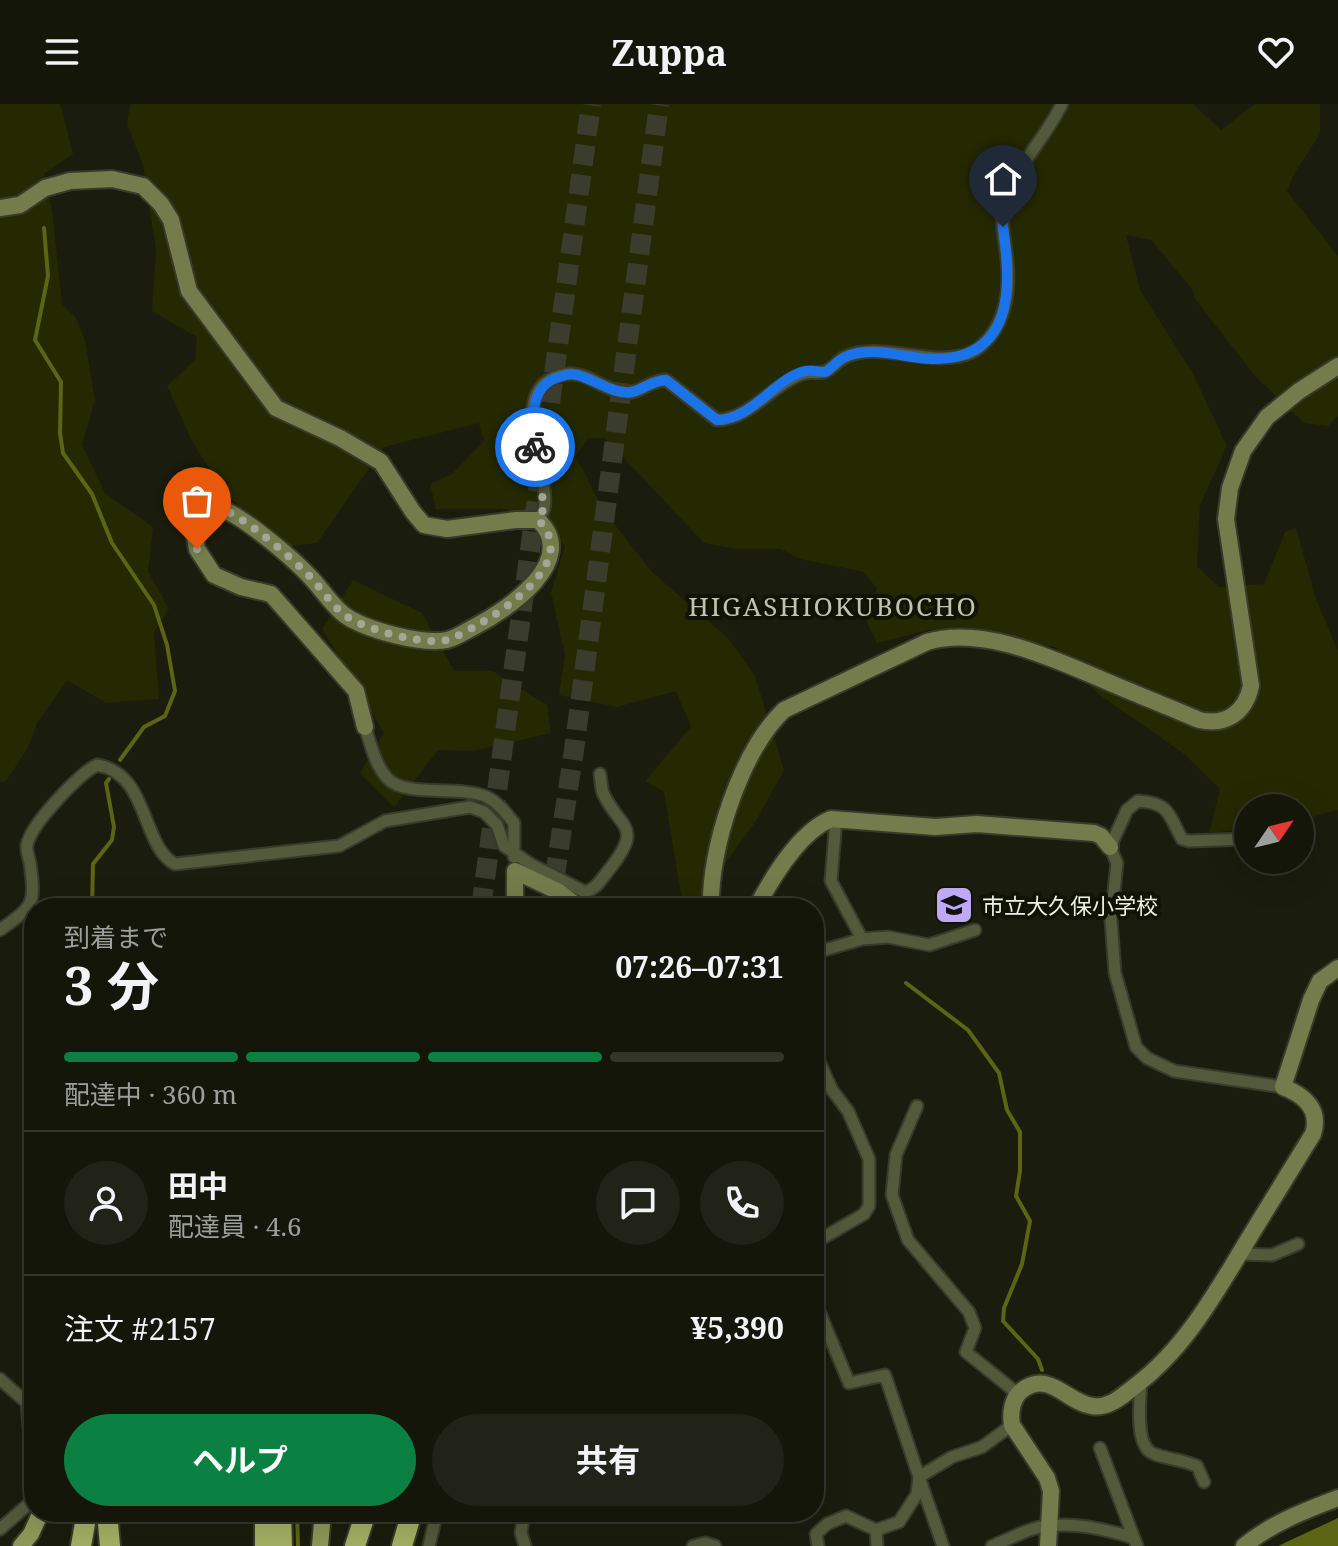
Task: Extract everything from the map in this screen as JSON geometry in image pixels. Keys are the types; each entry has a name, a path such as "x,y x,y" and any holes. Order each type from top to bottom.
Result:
{"highway":[{"path":"81,1546 85,1522"},
{"path":"90,1522 106,1545"},
{"path":"106,1545 107,1522"},
{"path":"265,1522 265,1546"},
{"path":"281,1522 282,1546"},
{"path":"355,1546 363,1522"},
{"path":"369,1546 375,1522"},
{"path":"402,1546 409,1522"},
{"path":"411,1546 417,1522"}],"main road":[{"path":"21,1546 36,1522"},
{"path":"320,1546 322,1522"}],"street":[{"path":"538,520 544,508 532,416 537,392 549,380 570,373 611,389 632,392 652,381 666,380 717,420 731,420 790,379 806,371 826,372 844,357 884,352 929,359 972,353 999,323 1008,293 1004,206 1017,171 1055,119 1062,104"},
{"path":"1,212 20,205 45,188 70,181 112,179 143,186 161,204 171,220 189,291 276,408 340,438 381,462 424,525 447,529 538,520 550,531 553,549 546,568 532,584 489,619 448,640 427,641 395,634 345,615 303,569 259,532 221,509 202,509 193,526 197,549 214,575 241,587 271,594 356,691 379,767 391,782 412,788 474,793 499,804 514,823 515,898"},
{"path":"711,898 710,883 718,838 751,756 768,726 784,710 927,642 946,636 1012,646 1065,662 1211,723 1223,721 1240,711 1251,686 1226,519 1230,488 1243,451 1267,417 1299,391 1338,366"},
{"path":"32,898 27,844 45,816 70,787 97,765 118,771 137,797 165,858 175,864 339,846 385,821 470,807 484,812 497,825 504,846 585,892 599,883 615,862 628,835 626,825 603,792 600,774"},
{"path":"1110,847 1127,810 1138,801 1156,802 1163,806 1182,839 1234,839"},
{"path":"836,819 831,881 862,939"},
{"path":"763,898 802,838 821,823 836,819 935,827 977,824 1094,833 1110,847 1117,863 1111,920 1115,973 1136,1047 1147,1058 1174,1071 1283,1087 1296,1092 1315,1113 1313,1134 1190,1332 1141,1382 1107,1406 1093,1407 1077,1401 1056,1386 1041,1383 1028,1386 1018,1394 1011,1414 1012,1425 1047,1478 1051,1491 1048,1546"},
{"path":"515,871 567,898"},
{"path":"0,930 24,913"},
{"path":"824,950 862,939 888,937 929,945 975,930"},
{"path":"1283,1087 1311,1000 1320,981 1338,968"},
{"path":"824,1072 832,1090 848,1111 869,1159 869,1206 864,1214 824,1237"},
{"path":"917,1106 896,1155 892,1195 908,1240 969,1312 975,1328 966,1352 1018,1394"},
{"path":"1239,1254 1272,1255 1298,1244"},
{"path":"824,1323 849,1383 885,1375 943,1546"},
{"path":"0,1379 24,1397"},
{"path":"1141,1382 1140,1430 1145,1447 1151,1453 1197,1466 1204,1482"},
{"path":"919,1477 952,1457 982,1447 1012,1425"},
{"path":"1100,1448 1136,1542"},
{"path":"818,1546 816,1534 827,1524 846,1516 876,1530 899,1522 917,1494 919,1477"},
{"path":"1244,1546 1265,1530 1338,1498"},
{"path":"0,1529 24,1508"},
{"path":"429,1546 435,1522"},
{"path":"523,1522 521,1533 525,1546"},
{"path":"992,1546 1036,1528 1050,1526 1096,1527 1136,1542"},
{"path":"876,1530 877,1546"},
{"path":"693,1546 705,1543 715,1546"}],"shaded area":[{"path":"0,104 60,104 73,154 44,174 52,210 62,304 76,318 85,340 95,400 82,445 105,493 153,527 148,571 169,609 154,632 159,699 106,703 67,680 37,723 28,748 6,781 0,782"},
{"path":"130,104 1193,104 1221,130 1255,104 1320,104 1320,134 1294,174 1287,191 1338,256 1338,416 1328,426 1304,423 1256,377 1195,299 1193,290 1151,240 1126,235 1140,290 1192,372 1227,446 1200,505 1197,566 1219,587 1264,584 1285,532 1296,528 1316,599 1338,651 1338,810 1314,816 1314,794 1234,794 1234,830 1209,833 1220,789 1183,753 1097,693 1055,647 933,629 877,643 867,622 877,589 864,572 801,559 781,549 738,549 704,543 605,438 588,438 576,457 605,512 652,572 728,638 755,676 784,770 756,821 699,898 682,898 664,792 645,781 691,727 676,691 617,707 559,695 565,655 551,592 565,545 507,509 436,509 430,484 452,474 484,441 479,423 384,447 317,543 286,547 228,497 194,445 167,386 195,360 197,337 152,311 156,251 143,165 127,124"},
{"path":"353,580 422,613 454,671 493,671 547,705 551,733 473,751 438,750 394,807 360,773 384,733 322,629"},
{"path":"1338,1518 1338,1546 1278,1546"}],"waterway":[{"path":"44,228 48,276 35,340 61,382 60,433 63,453 92,494 112,543 154,605 167,645 175,691 165,716 144,727 120,760"},
{"path":"92,898 93,864 112,840 114,827 106,783 109,779"},
{"path":"906,983 968,1030 999,1073 1007,1110 1020,1132 1020,1171 1016,1196 1030,1221 1022,1264 1004,1308 1003,1321 1038,1359 1042,1370"},
{"path":"297,1522 298,1546"}],"tunnel":[{"path":"482,898 591,104"},
{"path":"552,898 574,750 659,104"}],"way so far":[{"path":"197,549 193,526 202,509 221,509 259,532 303,569 345,615 395,634 427,641 448,640 489,619 514,601 546,568 553,549 550,531 538,520 544,508 535,447"}],"place":[{"name":"市立大久保小学校","path":"954,905"}],"district":[{"name":"HIGASHIOKUBOCHO","path":"833,606"}],"route":[{"path":"535,447 532,416 537,392 549,380 570,373 611,389 632,392 652,381 666,380 717,420 731,420 790,379 806,371 826,372 844,357 884,352 929,359 972,353 988,340 999,323 1008,293 1003,227"}]}
